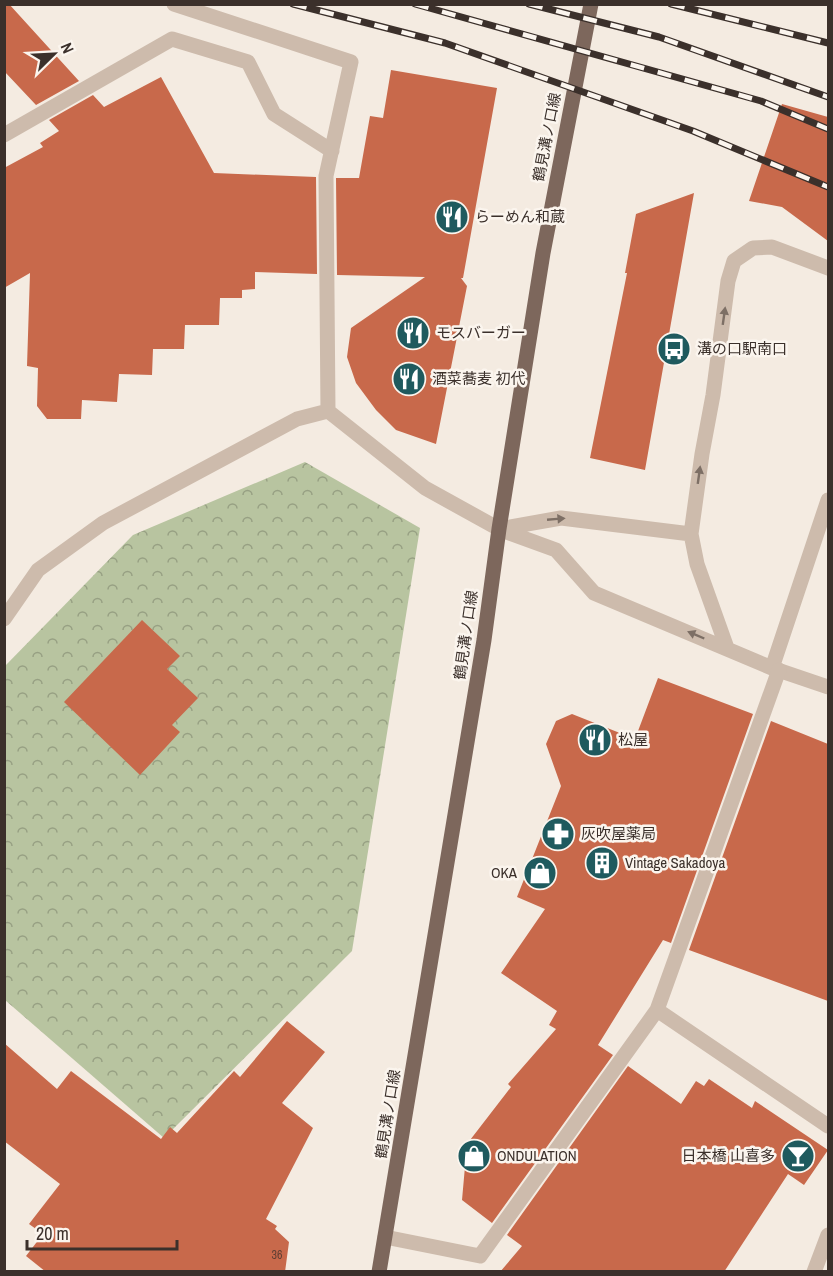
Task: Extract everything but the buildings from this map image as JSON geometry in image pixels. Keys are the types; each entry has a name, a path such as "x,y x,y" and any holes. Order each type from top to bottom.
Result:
{"main road":[{"name":"鶴見溝ノ口線","path":"379,1272 484,640 499,529 543,253 591,4"}],"street":[{"path":"174,4 351,62 326,176 327,411"},
{"path":"4,135 172,39 248,62 274,114 332,151"},
{"path":"727,648 697,564 691,534 728,281 734,261 753,249 772,247 828,268"},
{"path":"327,411 425,488 499,529 556,550 594,593 775,669 828,687"},
{"path":"4,619 38,570 103,523 297,419 327,411"},
{"path":"385,1238 480,1256 657,1010 775,669 828,500"},
{"path":"499,529 561,518 691,534"},
{"path":"657,1010 828,1126"},
{"path":"814,1272 828,1235"}],"green space":[{"path":"305,462 420,528 352,951 164,1138 5,1000 5,666 133,535"}],"railway":[{"path":"293,4 445,43 693,131 828,187"},
{"path":"415,4 761,101 828,129"},
{"path":"529,4 659,37 828,97"},
{"path":"671,4 828,43"}],"place":[{"name":"らーめん和蔵","path":"452,217"},
{"name":"モスバーガー","path":"413,333"},
{"name":"溝の口駅南口","path":"674,349"},
{"name":"酒菜蕎麦 初代","path":"409,379"},
{"name":"松屋","path":"595,740"},
{"name":"灰吹屋薬局","path":"558,834"},
{"name":"Vintage Sakadoya","path":"602,863"},
{"name":"OKA","path":"540,873"},
{"name":"ONDULATION","path":"474,1156"},
{"name":"日本橋 山喜多","path":"798,1156"}]}
